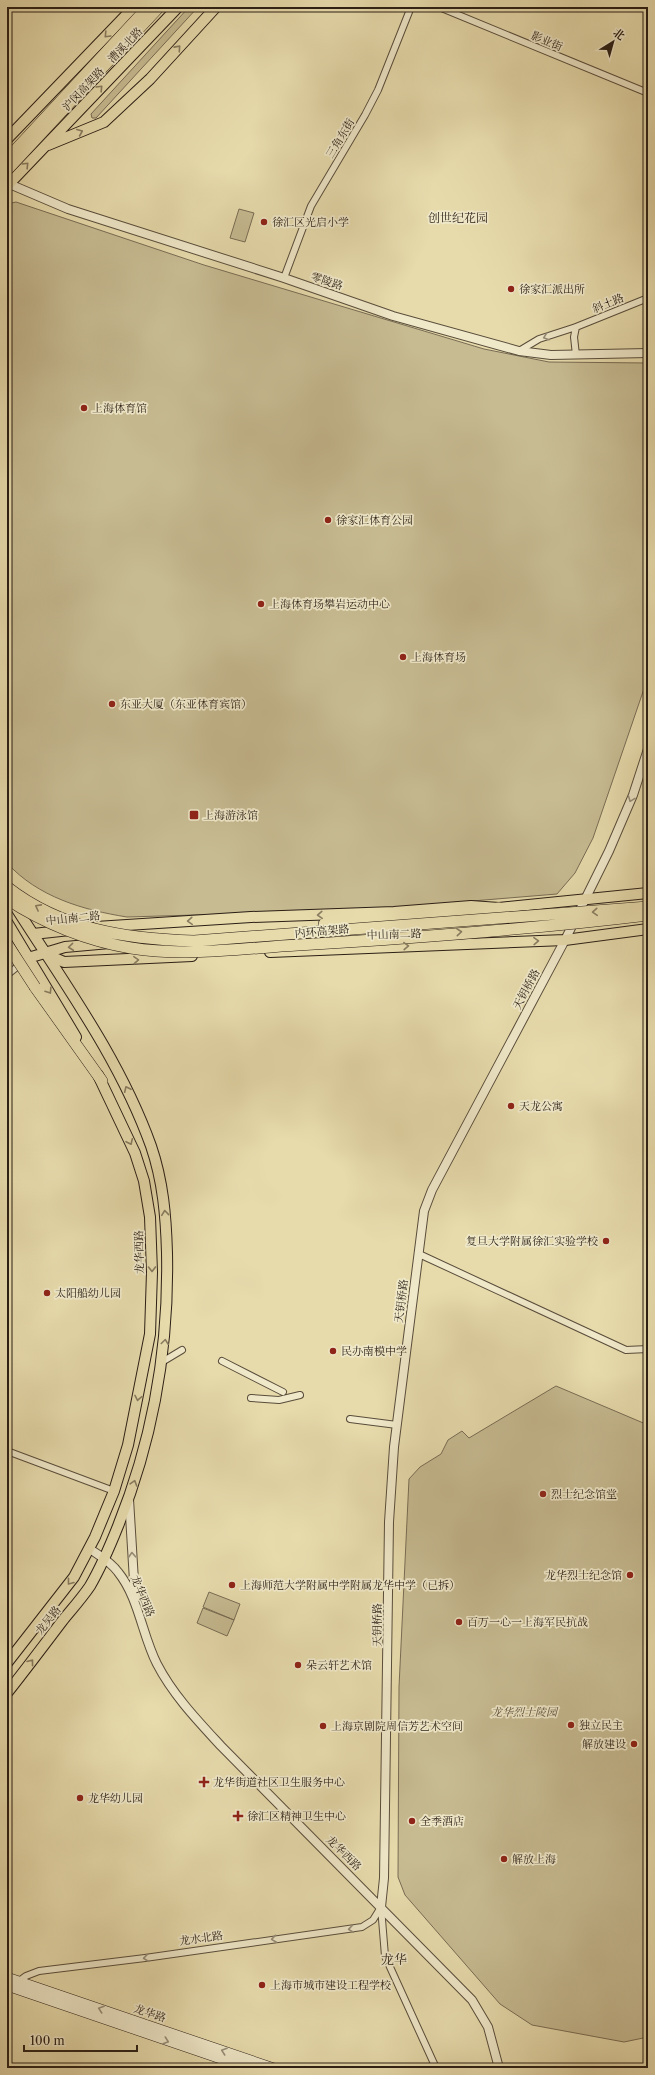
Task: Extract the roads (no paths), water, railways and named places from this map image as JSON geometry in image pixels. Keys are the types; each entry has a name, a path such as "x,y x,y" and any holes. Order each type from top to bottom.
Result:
{"highway":[{"path":"7,159 148,7"},
{"name":"沪闵高架路","path":"7,170 159,7"},
{"name":"内环高架路","path":"7,887 45,910 109,934 135,938 194,941 648,907"},
{"name":"内环高架路","path":"7,899 39,918 92,938 131,948 172,951 357,941 648,915"},
{"path":"251,937 267,930 469,913 499,908"},
{"path":"7,944 35,987 102,1081"}],"main road":[{"name":"漕溪北路","path":"7,139 134,7"},
{"name":"漕溪北路","path":"8,184 178,7"},
{"path":"44,147 104,122 150,79 216,7"},
{"name":"中山南二路","path":"7,893 46,954 64,962 97,962 328,949 565,940 648,929"},
{"name":"中山南二路","path":"33,934 92,928 251,917 394,912 471,906 499,908 586,898 648,893"},
{"name":"中山南二路","path":"28,958 73,946 219,934 474,918 499,908"},
{"path":"7,922 28,958"},
{"path":"46,954 68,986 112,1057 137,1110 161,1177 166,1217 168,1275 165,1339 162,1362 149,1428 129,1498 104,1558"},
{"name":"龙华西路","path":"28,958 53,997 102,1081 138,1160 144,1181 150,1217 150,1334 128,1446 114,1491 90,1549"},
{"name":"龙吴路","path":"7,1663 74,1577 90,1549"},
{"name":"龙吴路","path":"7,1693 90,1586 104,1558"},
{"path":"7,1977 13,1986"},
{"name":"龙华路","path":"13,1986 36,1997 247,2068"},
{"name":"龙华路","path":"13,1986 274,2068"}],"street":[{"name":"三角东街","path":"284,278 310,206 365,115 378,90 411,7"},
{"name":"影业街","path":"439,7 648,93"},
{"name":"零陵路","path":"8,184 68,209 284,278 393,316 519,351 550,355 648,353"},
{"name":"斜土路","path":"519,351 539,339 576,327 648,298"},
{"path":"576,327 574,337 576,355"},
{"name":"天钥桥路","path":"381,1907 384,1878 389,1522 397,1425 424,1211 432,1190 586,898 622,823 648,749"},
{"path":"7,975 28,958"},
{"path":"418,1254 626,1350 648,1349"},
{"path":"162,1362 182,1350"},
{"path":"222,1361 283,1392"},
{"path":"251,1398 279,1400 300,1395"},
{"path":"350,1419 397,1425"},
{"path":"7,1451 114,1491"},
{"path":"129,1498 136,1608"},
{"name":"龙华西路","path":"90,1549 104,1558 118,1571 125,1581 136,1608 148,1645 158,1665 171,1687 199,1723 477,2006 488,2028 499,2068"},
{"path":"381,1907 385,1956 436,2068"},
{"name":"龙水北路","path":"13,1986 39,1970 145,1958 362,1927 372,1920 381,1907"}],"place":[{"name":"徐汇区光启小学","path":"264,222"},
{"name":"徐家汇派出所","path":"511,289"},
{"name":"上海体育馆","path":"84,408"},
{"name":"徐家汇体育公园","path":"328,520"},
{"name":"上海体育场攀岩运动中心","path":"261,604"},
{"name":"上海体育场","path":"403,657"},
{"name":"东亚大厦（东亚体育宾馆）","path":"112,704"},
{"name":"上海游泳馆","path":"194,815"},
{"name":"天龙公寓","path":"511,1106"},
{"name":"复旦大学附属徐汇实验学校","path":"606,1241"},
{"name":"太阳船幼儿园","path":"47,1293"},
{"name":"民办南模中学","path":"333,1351"},
{"name":"烈士纪念馆堂","path":"543,1494"},
{"name":"龙华烈士纪念馆","path":"630,1575"},
{"name":"上海师范大学附属中学附属龙华中学（已拆）","path":"232,1585"},
{"name":"百万一心一上海军民抗战","path":"459,1622"},
{"name":"朵云轩艺术馆","path":"298,1665"},
{"name":"独立民主","path":"571,1725"},
{"name":"上海京剧院周信芳艺术空间","path":"323,1726"},
{"name":"解放建设","path":"634,1744"},
{"name":"龙华街道社区卫生服务中心","path":"204,1782"},
{"name":"龙华幼儿园","path":"80,1798"},
{"name":"徐汇区精神卫生中心","path":"238,1816"},
{"name":"全季酒店","path":"412,1821"},
{"name":"解放上海","path":"504,1859"},
{"name":"上海市城市建设工程学校","path":"262,1985"}],"district":[{"name":"创世纪花园","path":"458,217"},
{"name":"龙华","path":"394,1959"}],"park label":[{"name":"龙华烈士陵园","path":"524,1712"}]}
